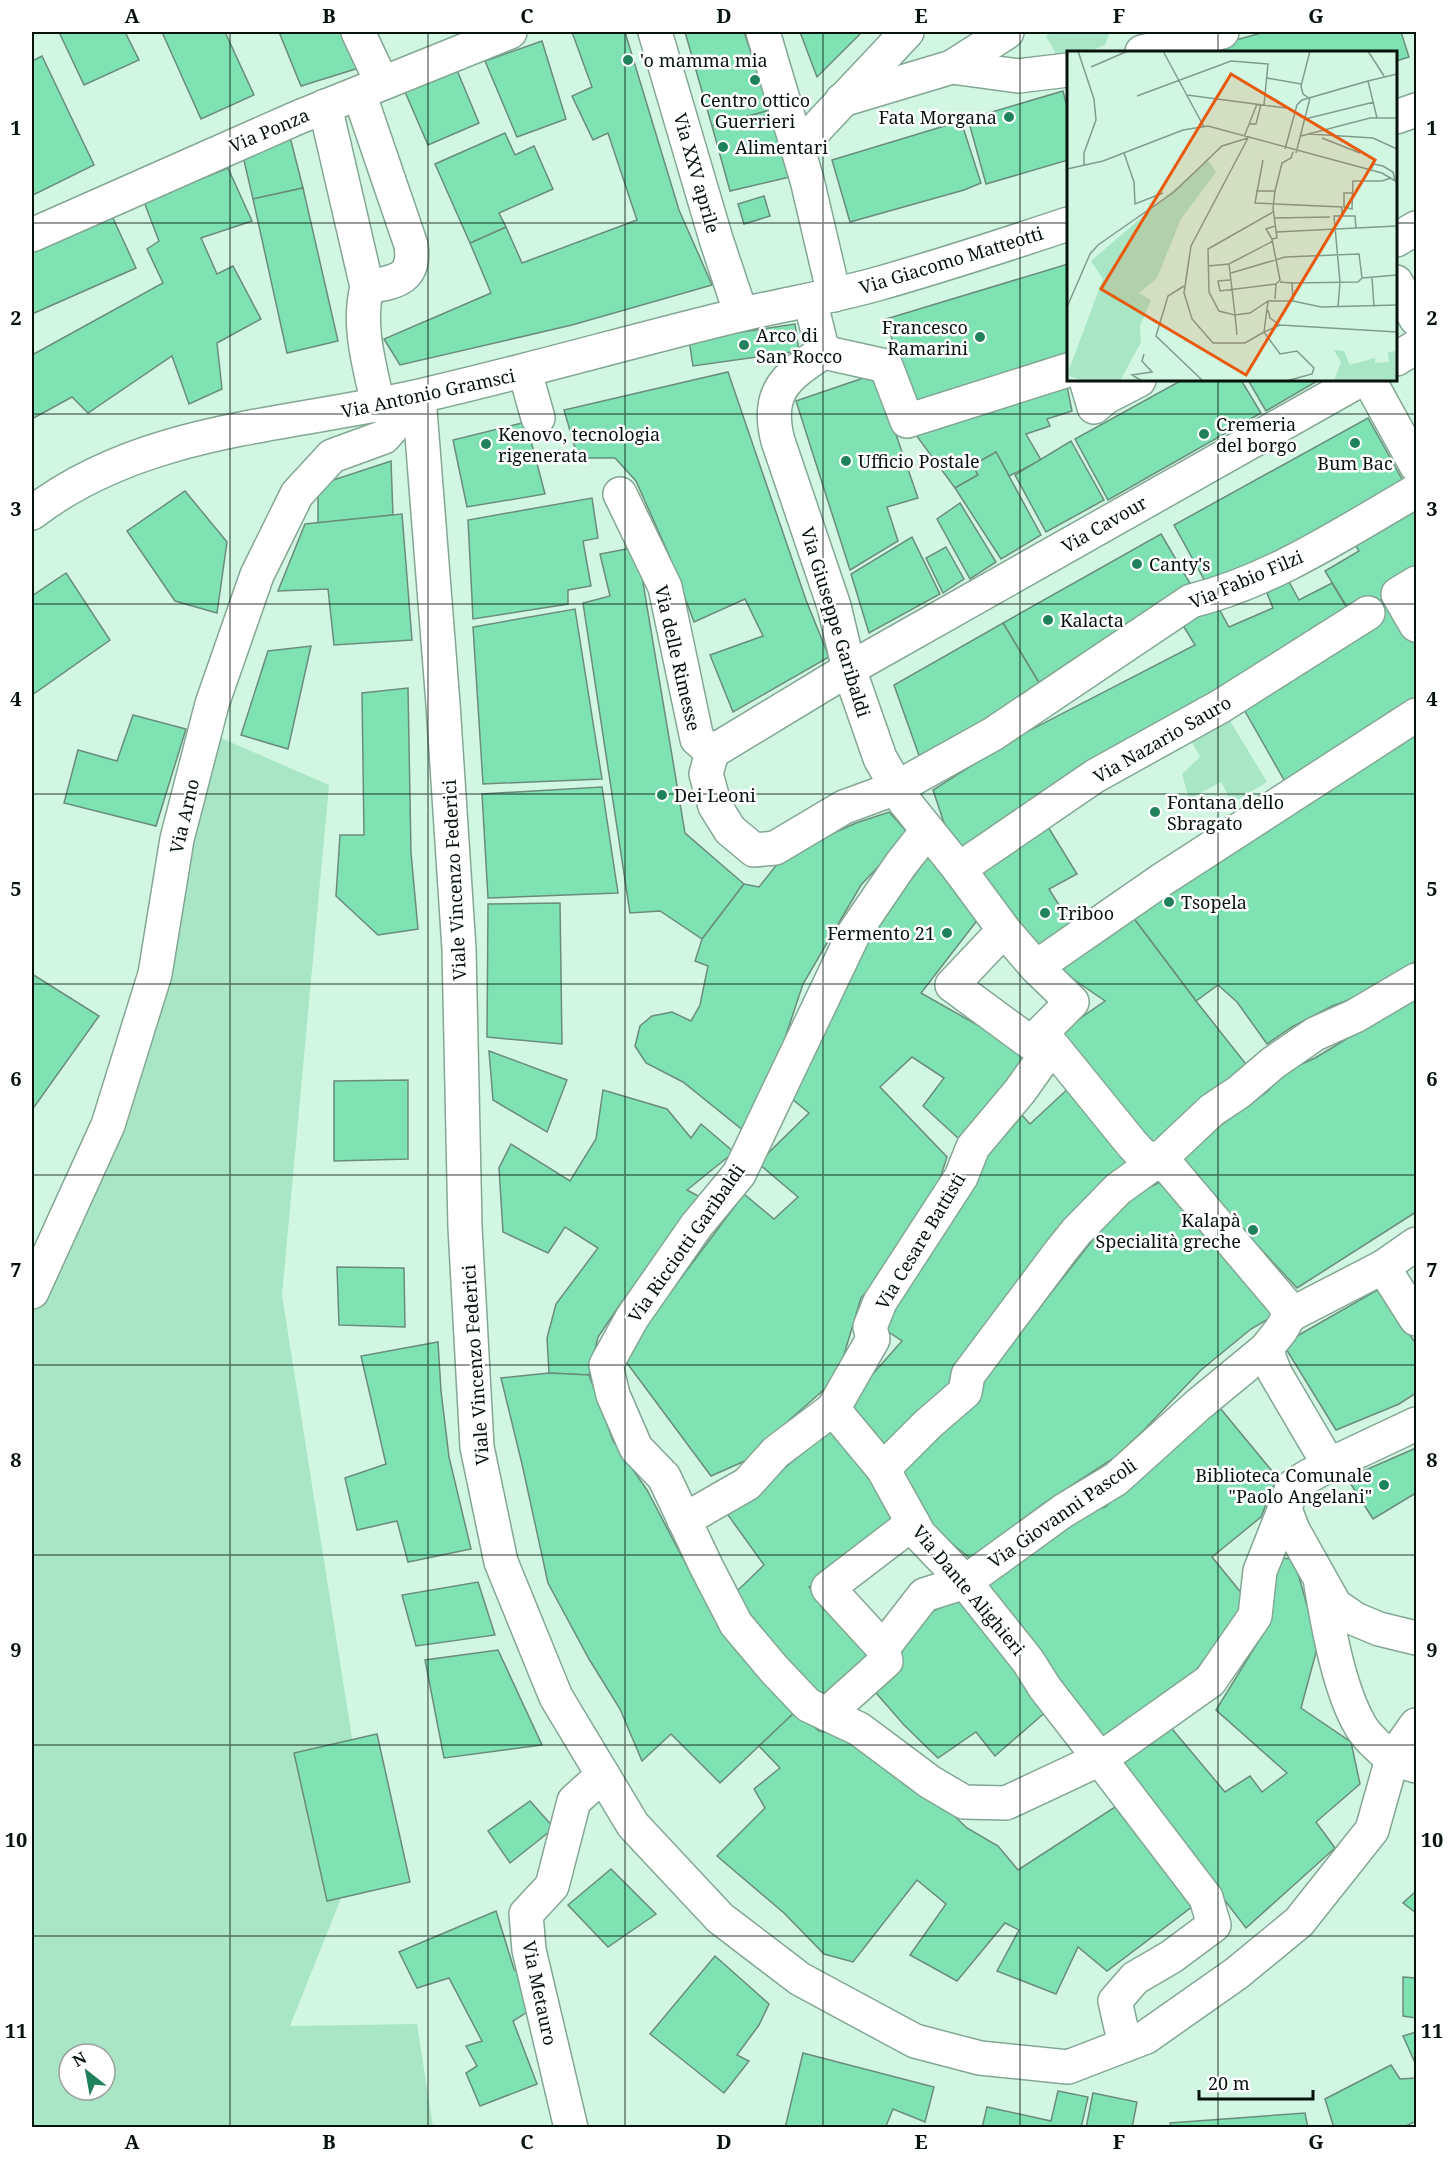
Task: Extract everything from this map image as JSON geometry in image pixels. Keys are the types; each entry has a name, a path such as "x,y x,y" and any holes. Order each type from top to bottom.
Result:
{"street":[{"path":"358,32 413,258 410,268 403,277 394,282 367,287"},
{"name":"Via Ponza","path":"32,235 325,106 510,32"},
{"name":"Via XXV aprile","path":"655,32 716,239 741,314"},
{"path":"763,32 798,148 822,298 823,352 886,366 907,421 1067,370"},
{"path":"798,148 907,32"},
{"path":"842,100 952,67 1007,32"},
{"path":"1146,51 1222,32"},
{"path":"952,67 1018,76 1067,70"},
{"path":"325,106 367,287 363,302 363,331 378,405"},
{"path":"1397,116 1416,110"},
{"name":"Via Giacomo Matteotti","path":"822,298 919,272 1067,224"},
{"path":"1397,239 1416,228"},
{"path":"1397,286 1416,319"},
{"name":"Via Antonio Gramsci","path":"33,510 112,466 159,448 243,429 418,397 525,372 741,314 822,298"},
{"path":"1397,358 1416,347"},
{"name":"Via Giuseppe Garibaldi","path":"823,352 793,373 782,384 773,416 778,441 834,606 849,669 880,758 904,802 959,869 1004,930 1036,967"},
{"path":"525,372 538,418"},
{"path":"1096,388 1134,381"},
{"name":"Via Cavour","path":"712,752 849,669 1358,381"},
{"path":"1370,381 1416,465"},
{"name":"Via Arno","path":"32,1292 108,1125 155,974 177,839 212,704 257,576 297,494 332,456 384,437 418,397"},
{"name":"Viale Vincenzo Federici","path":"418,397 443,704 458,937 465,1227 477,1447 501,1562 556,1697 633,1825 720,1918 800,1979 915,2041 980,2058 1068,2067 1146,2037 1237,1973 1299,1922 1372,1830 1404,1763 1416,1725"},
{"name":"Via Fabio Filzi","path":"712,752 706,774 715,806 730,830 754,850 774,848 844,807 896,788 993,734 1191,601 1213,595 1290,562 1416,491"},
{"name":"Via delle Rimesse","path":"620,494 665,587 697,739 712,752"},
{"path":"1403,590 1416,625"},
{"name":"Via Nazario Sauro","path":"959,869 1095,776 1221,706 1368,613"},
{"path":"1036,967 1162,879 1416,715"},
{"name":"Via Ricciotti Garibaldi","path":"927,831 901,864 854,933 739,1174 696,1226 632,1318 606,1365 613,1395 636,1448 664,1477 736,1624 808,1705 860,1729 930,1782 964,1802 1006,1803 1100,1759"},
{"path":"1004,930 952,985 1031,1043 1047,1040 1144,1158 1161,1158"},
{"name":"Via Cesare Battisti","path":"684,1520 747,1484 776,1452 832,1409 873,1339 870,1326 880,1302 961,1177 973,1148 1020,1091 1047,1040 1072,1002 1036,967"},
{"path":"883,1469 928,1424 965,1392 968,1375 1076,1232 1118,1189 1161,1158 1212,1110 1248,1085 1273,1063 1315,1034 1355,1016 1416,980"},
{"path":"1161,1158 1286,1308 1383,1267 1416,1244"},
{"path":"1383,1267 1416,1319"},
{"name":"Via Giovanni Pascoli","path":"827,1714 886,1661 883,1648 924,1595 965,1582 1063,1511 1116,1479 1198,1405 1266,1349 1281,1330 1286,1308"},
{"path":"1266,1349 1275,1373 1329,1465"},
{"name":"Via Dante Alighieri","path":"832,1409 883,1469 919,1534 965,1582 1206,1898 1214,1925 1171,1957 1136,1978 1115,2001 1125,2045"},
{"path":"1100,1759 1210,1682 1255,1616 1260,1570 1293,1487 1329,1465 1416,1424"},
{"path":"1286,1508 1293,1530 1335,1605 1355,1619 1379,1629 1416,1638"},
{"path":"883,1648 828,1588 913,1523"},
{"path":"1320,1580 1330,1636 1360,1726 1404,1763"},
{"name":"Via Metauro","path":"571,2127 528,1950 526,1914 552,1886 574,1801 603,1775"}],"green space":[{"path":"1052,32 1110,32 1105,45 1091,51 1067,51 1067,62 1062,65 1046,36"},
{"path":"1227,716 1267,782 1232,803 1221,782 1189,799 1182,774 1200,757 1189,737"},
{"path":"221,738 329,785 282,1295 367,1833 290,2026 417,2024 433,2127 32,2128 32,1311"}],"building":[{"path":"59,32 125,32 139,60 84,85"},
{"path":"162,32 225,32 254,95 201,119"},
{"path":"279,32 345,32 362,67 301,86"},
{"path":"572,32 625,32 679,210 712,285 572,325 400,365 384,339 491,293 470,243 506,227 522,263 637,220 608,133 593,140 572,96 592,87"},
{"path":"685,32 744,32 770,110 712,126"},
{"path":"800,32 862,32 817,77"},
{"path":"1265,32 1401,32 1409,57 1397,61 1397,51 1196,51"},
{"path":"542,41 566,119 517,137 485,61"},
{"path":"42,56 94,165 33,195 32,61"},
{"path":"454,63 479,123 428,145 402,85"},
{"path":"1063,91 1067,107 1067,160 986,184 968,119"},
{"path":"770,110 790,177 730,191 712,126"},
{"path":"961,121 981,183 964,190 850,222 832,160"},
{"path":"289,133 303,188 253,199 242,152"},
{"path":"505,133 515,155 534,146 553,189 499,213 506,227 470,243 435,164"},
{"path":"228,168 252,221 201,238 217,274 233,266 261,319 217,343 222,389 189,404 172,356 88,413 72,397 32,419 32,355 163,283 147,249 159,241 144,202"},
{"path":"303,188 338,341 287,353 253,199"},
{"path":"764,196 770,216 744,224 738,204"},
{"path":"112,216 136,268 32,314 32,251"},
{"name":"Francesco Ramarini","path":"1067,264 1067,355 911,402 886,319"},
{"name":"Arco di San Rocco","path":"795,324 799,351 693,366 689,340"},
{"path":"728,372 806,600 829,657 733,712 710,655 763,636 745,599 694,622 668,553 636,481 615,458 578,458 564,410"},
{"path":"875,374 918,498 887,507 898,541 850,570 796,401"},
{"path":"1180,381 1242,381 1261,413 1108,500 1075,439"},
{"path":"1249,381 1317,381 1266,411"},
{"path":"1067,386 1072,411 1047,419 1050,426 1026,434 1041,460 1009,476 996,452 973,465 978,475 955,488 916,435"},
{"path":"1368,418 1407,488 1211,592 1174,525"},
{"path":"526,422 545,494 467,507 453,440"},
{"path":"1071,441 1104,500 1046,532 1015,475"},
{"path":"996,452 1041,535 1001,559 955,488 978,475 973,465"},
{"path":"391,461 393,515 318,523 318,485"},
{"path":"185,491 227,542 217,613 175,601 127,531"},
{"path":"592,498 598,538 583,541 591,586 568,590 568,604 473,619 468,520"},
{"path":"960,503 996,562 970,579 937,519"},
{"path":"1416,510 1416,578 1353,617 1325,571 1359,551 1353,541"},
{"path":"402,514 412,640 334,645 328,589 278,591 305,524"},
{"path":"1161,534 1194,590 1044,691 1003,623"},
{"path":"912,537 940,594 869,633 851,574"},
{"path":"637,547 685,833 744,884 702,939 660,911 630,913 583,603 610,596 600,554"},
{"path":"946,547 964,579 943,593 926,558"},
{"path":"66,573 110,640 32,695 32,596"},
{"path":"1288,580 1299,600 1332,583 1347,608 964,853 944,823 933,790 1015,738 1195,645 1181,622 1218,607 1229,627 1273,608 1267,593"},
{"path":"1394,592 1416,635 1416,707 1288,787 1242,706 1366,610"},
{"path":"575,609 602,779 483,784 473,627"},
{"path":"1003,623 1044,691 921,761 894,685"},
{"path":"311,646 288,749 241,735 268,651"},
{"path":"408,688 411,853 418,929 378,935 336,896 340,835 364,835 362,693"},
{"path":"133,715 186,729 156,826 64,803 78,750 117,761"},
{"path":"1416,733 1416,961 1360,996 1332,1006 1292,1027 1267,1044 1237,1002 1218,985 1196,1001 1132,916"},
{"path":"602,787 618,893 488,898 482,794"},
{"path":"889,812 909,834 861,885 803,984 777,1062 744,1131 683,1082 646,1063 635,1046 640,1026 652,1016 672,1012 691,1021 700,1005 708,966 695,961 702,939 744,884 759,887 778,863 818,840 856,823"},
{"path":"1045,822 1077,874 1049,889 1074,929 1033,955 977,870"},
{"path":"928,857 979,918 921,993 1032,1056 996,1100 958,1138 923,1106 944,1078 912,1057 880,1087 947,1157 937,1188 878,1280 861,1298 843,1358 828,1386 747,1460 711,1476 624,1359 651,1318 744,1194 774,1219 798,1197 758,1163 809,1113 791,1098 874,929"},
{"path":"560,903 562,1044 487,1037 488,904"},
{"path":"1132,916 1253,1073 1148,1152 1056,1035 1105,1001 1057,968"},
{"path":"32,974 99,1016 32,1110"},
{"path":"1416,997 1416,1212 1297,1288 1176,1158 1268,1091 1284,1072 1315,1058"},
{"path":"489,1051 567,1080 547,1132 493,1100"},
{"path":"408,1080 408,1159 334,1161 334,1081"},
{"path":"1072,1085 1133,1164 1116,1170 1091,1196 949,1389 886,1449 848,1402 902,1341 881,1327 996,1139 1019,1112 1030,1124"},
{"path":"603,1090 667,1109 691,1138 701,1124 734,1152 687,1190 700,1197 598,1337 589,1375 549,1373 547,1338 556,1304 598,1248 565,1227 548,1253 503,1232 499,1168 511,1144 570,1181 596,1139"},
{"path":"1160,1182 1273,1316 1251,1329 1201,1370 1114,1458 1044,1503 971,1559 929,1525 902,1468 975,1399 989,1372 1106,1223 1136,1194"},
{"path":"337,1267 404,1268 405,1327 339,1325"},
{"path":"1379,1289 1416,1344 1416,1393 1399,1404 1336,1430 1283,1344"},
{"path":"438,1342 449,1457 471,1549 408,1562 397,1521 357,1530 345,1478 386,1464 361,1356"},
{"path":"549,1373 589,1375 613,1441 647,1490 726,1636 796,1711 720,1783 671,1734 642,1761 620,1709 589,1659 548,1583 501,1378"},
{"path":"1220,1408 1277,1477 1261,1517 1212,1557 1252,1606 1211,1651 1183,1687 1106,1741 984,1584 1083,1514 1105,1507 1151,1465"},
{"path":"829,1431 868,1470 897,1519 809,1587 878,1661 826,1700 768,1639 735,1593 764,1565 728,1515"},
{"name":"Biblioteca Comunale \"Paolo Angelani\"","path":"1416,1448 1416,1493 1373,1519 1347,1478"},
{"path":"1279,1558 1294,1559 1318,1645 1301,1708 1351,1742 1360,1784 1316,1822 1335,1848 1246,1928 1118,1761 1168,1724 1225,1792 1250,1776 1262,1792 1287,1773 1216,1710 1263,1634"},
{"path":"478,1582 495,1635 416,1646 402,1595"},
{"path":"961,1597 1048,1710 995,1756 976,1732 938,1758 904,1725 870,1686 923,1616"},
{"path":"498,1650 542,1745 444,1758 425,1660"},
{"path":"796,1711 819,1731 847,1736 905,1785 946,1808 967,1828 998,1846 1018,1870 1115,1807 1193,1906 1107,1971 1078,1947 1056,1994 997,1971 1019,1930 1005,1923 957,1981 910,1955 946,1904 917,1880 853,1962 824,1954 784,1913 717,1856 765,1808 754,1789 780,1768 759,1746"},
{"path":"377,1734 410,1882 327,1901 294,1753"},
{"path":"530,1801 554,1828 510,1863 488,1831"},
{"path":"611,1869 656,1914 608,1947 568,1905"},
{"path":"1416,1891 1416,1913 1403,1903"},
{"path":"496,1911 514,1969 523,1978 529,2011 513,2021 537,2084 480,2106 466,2073 477,2066 466,2046 482,2041 449,1978 417,1988 399,1952"},
{"path":"715,1956 769,2004 759,2025 737,2055 749,2061 724,2093 650,2034"},
{"path":"1403,1977 1416,1978 1416,2018 1403,2016"},
{"path":"1416,2032 1416,2065 1403,2036"},
{"path":"803,2053 934,2087 925,2122 893,2109 886,2126 893,2128 785,2128"},
{"path":"1391,2065 1400,2079 1416,2078 1416,2121 1402,2128 1334,2128 1325,2099"},
{"path":"1058,2091 1088,2097 1081,2128 982,2128 987,2107 1051,2121"},
{"path":"1093,2093 1137,2102 1132,2128 1086,2128"},
{"path":"1305,2113 1308,2128 1171,2128 1170,2123"}],"place":[{"name":"'o mamma mia","path":"628,60"},
{"name":"Centro ottico Guerrieri","path":"755,80"},
{"name":"Fata Morgana","path":"1009,117"},
{"name":"Alimentari","path":"723,147"},
{"name":"Francesco Ramarini","path":"980,337"},
{"name":"Arco di San Rocco","path":"744,345"},
{"name":"Cremeria del borgo","path":"1204,434"},
{"name":"Bum Bac","path":"1355,443"},
{"name":"Kenovo, tecnologia rigenerata","path":"486,444"},
{"name":"Ufficio Postale","path":"846,461"},
{"name":"Canty's","path":"1137,564"},
{"name":"Kalacta","path":"1048,620"},
{"name":"Dei Leoni","path":"662,795"},
{"name":"Fontana dello Sbragato","path":"1155,812"},
{"name":"Tsopela","path":"1169,902"},
{"name":"Triboo","path":"1045,913"},
{"name":"Fermento 21","path":"947,933"},
{"name":"Kalapà Specialità greche","path":"1253,1230"},
{"name":"Biblioteca Comunale \"Paolo Angelani\"","path":"1384,1485"}]}
